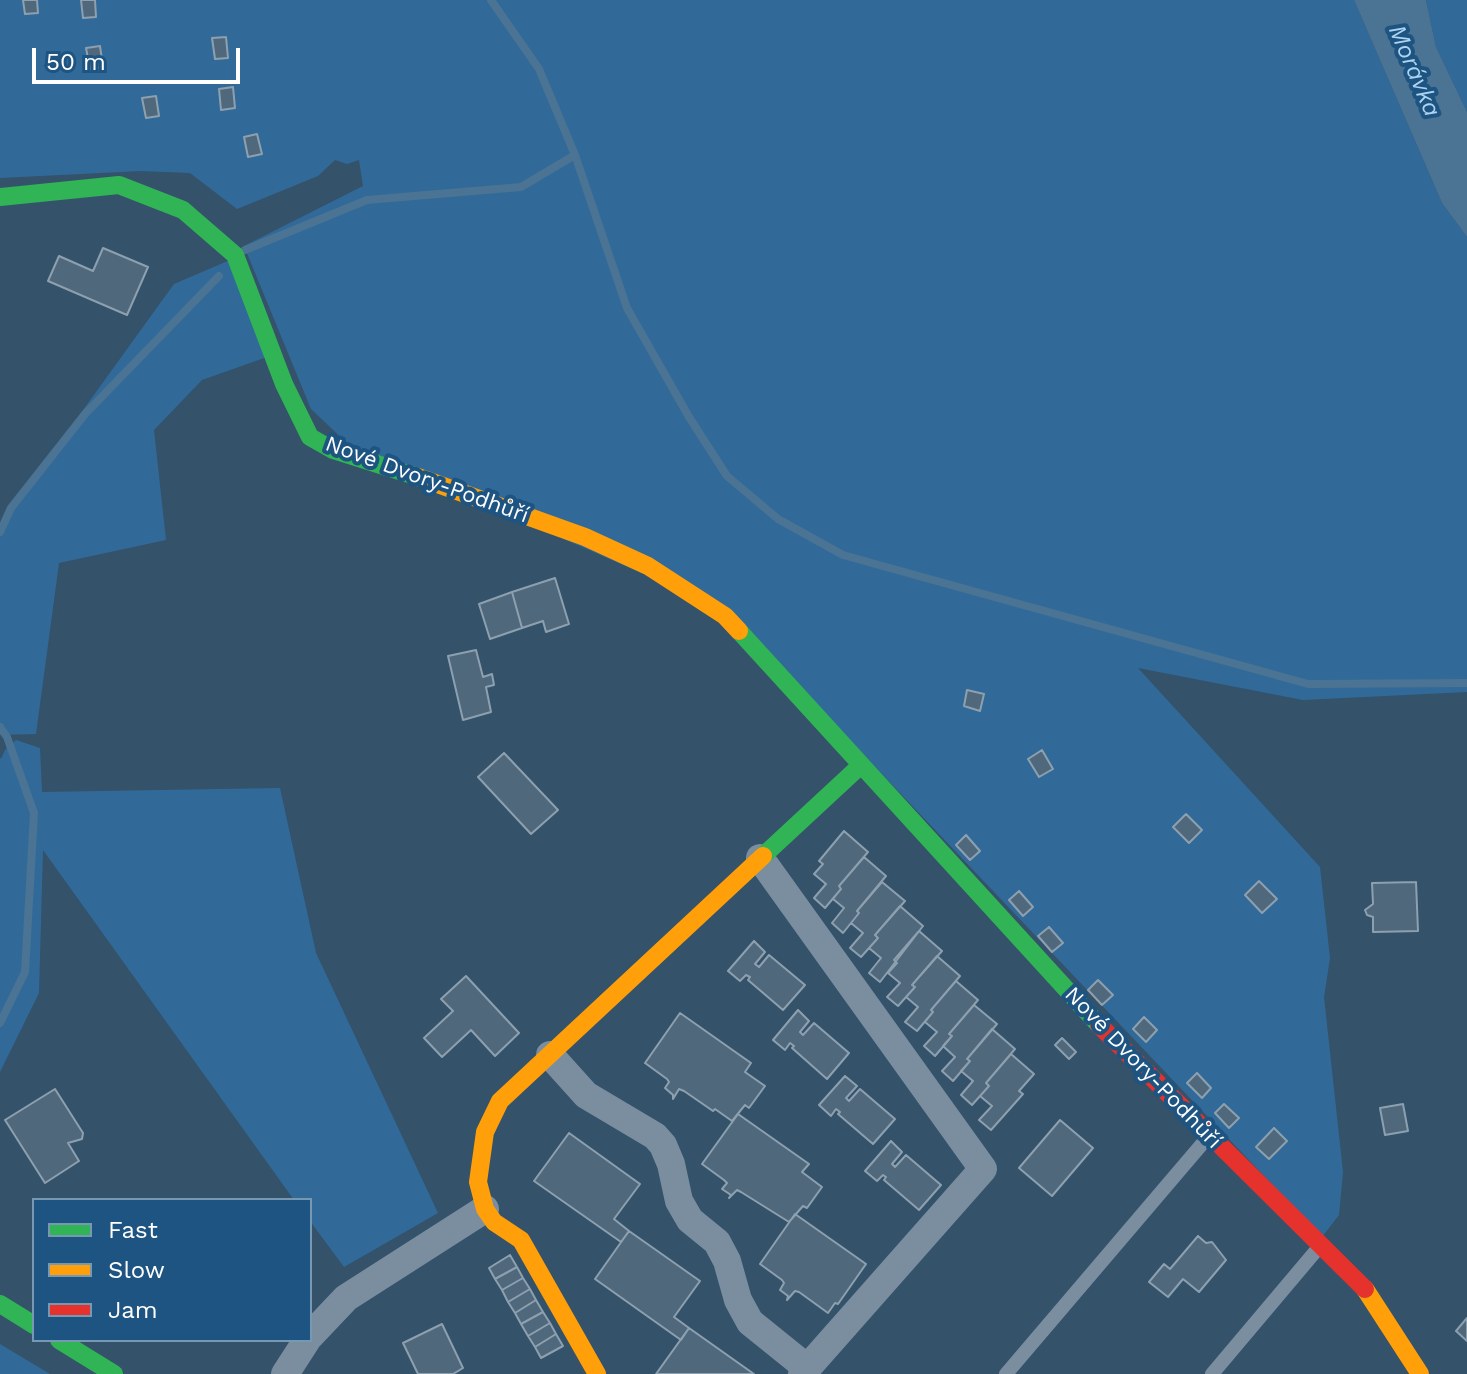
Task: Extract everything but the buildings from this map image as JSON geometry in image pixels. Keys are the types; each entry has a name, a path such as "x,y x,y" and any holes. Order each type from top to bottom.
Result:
{"street":[{"name":"Nové Dvory-Podhůří","path":"0,197 119,185 183,210 235,255 284,384 310,437 333,450 455,488 585,537 648,566 725,616 1107,1034 1368,1292 1420,1374"},
{"path":"597,1374 521,1240 494,1222 485,1209 478,1182 485,1132 500,1101 860,766"},
{"path":"550,1055 586,1095 655,1136 663,1145 671,1164 679,1201 690,1220 717,1242 727,1261 738,1300 750,1322 805,1371 983,1169 760,858"},
{"path":"312,1334 346,1298 485,1209"},
{"path":"0,1304 32,1324"},
{"path":"62,1342 114,1374"},
{"path":"285,1374 305,1342"}],"lane":[{"path":"1006,1374 1208,1136"},
{"path":"1212,1374 1320,1245"}],"shaded area":[{"path":"0,0 1354,0 1442,203 1467,237 1467,692 1303,700 1138,668 1320,867 1330,958 1324,997 1343,1172 1339,1215 1322,1237 726,610 349,445 311,409 244,246 363,186 359,160 347,164 335,160 318,176 237,209 190,173 141,171 0,178"},
{"path":"1426,0 1467,0 1467,112 1436,47"},
{"path":"230,260 267,357 202,380 154,430 166,540 59,563 36,734 0,735 0,525 174,284"},
{"path":"16,740 40,748 42,792 280,788 316,953 438,1213 344,1267 312,1224 312,1198 293,1198 43,850 39,993 0,1072 0,757"},
{"path":"0,1344 50,1374 0,1374"}],"water":[{"name":"Morávka","path":"1354,0 1426,0 1436,47 1467,112 1467,237 1442,203"}],"waterway":[{"path":"491,0 539,69 575,155 627,308 689,417 727,476 778,519 843,555 1308,684 1467,683"},
{"path":"245,250 367,200 521,187 575,155"},
{"path":"0,532 11,508 85,414 219,276"},
{"path":"0,727 7,737 34,813 25,972 0,1023"}],"traffic: fast":[{"path":"0,197 119,185 183,210 235,255 284,384 310,437 333,450 418,477"},
{"path":"739,631 1099,1025"},
{"path":"763,856 860,766"},
{"path":"0,1304 32,1324"},
{"path":"62,1342 114,1374"}],"traffic: slow":[{"path":"418,477 585,537 648,566 725,616 739,631"},
{"path":"597,1374 521,1240 494,1222 485,1209 478,1182 485,1132 500,1101 763,856"},
{"path":"1365,1289 1420,1374"}],"traffic: jam":[{"path":"1099,1025 1365,1289"}]}
